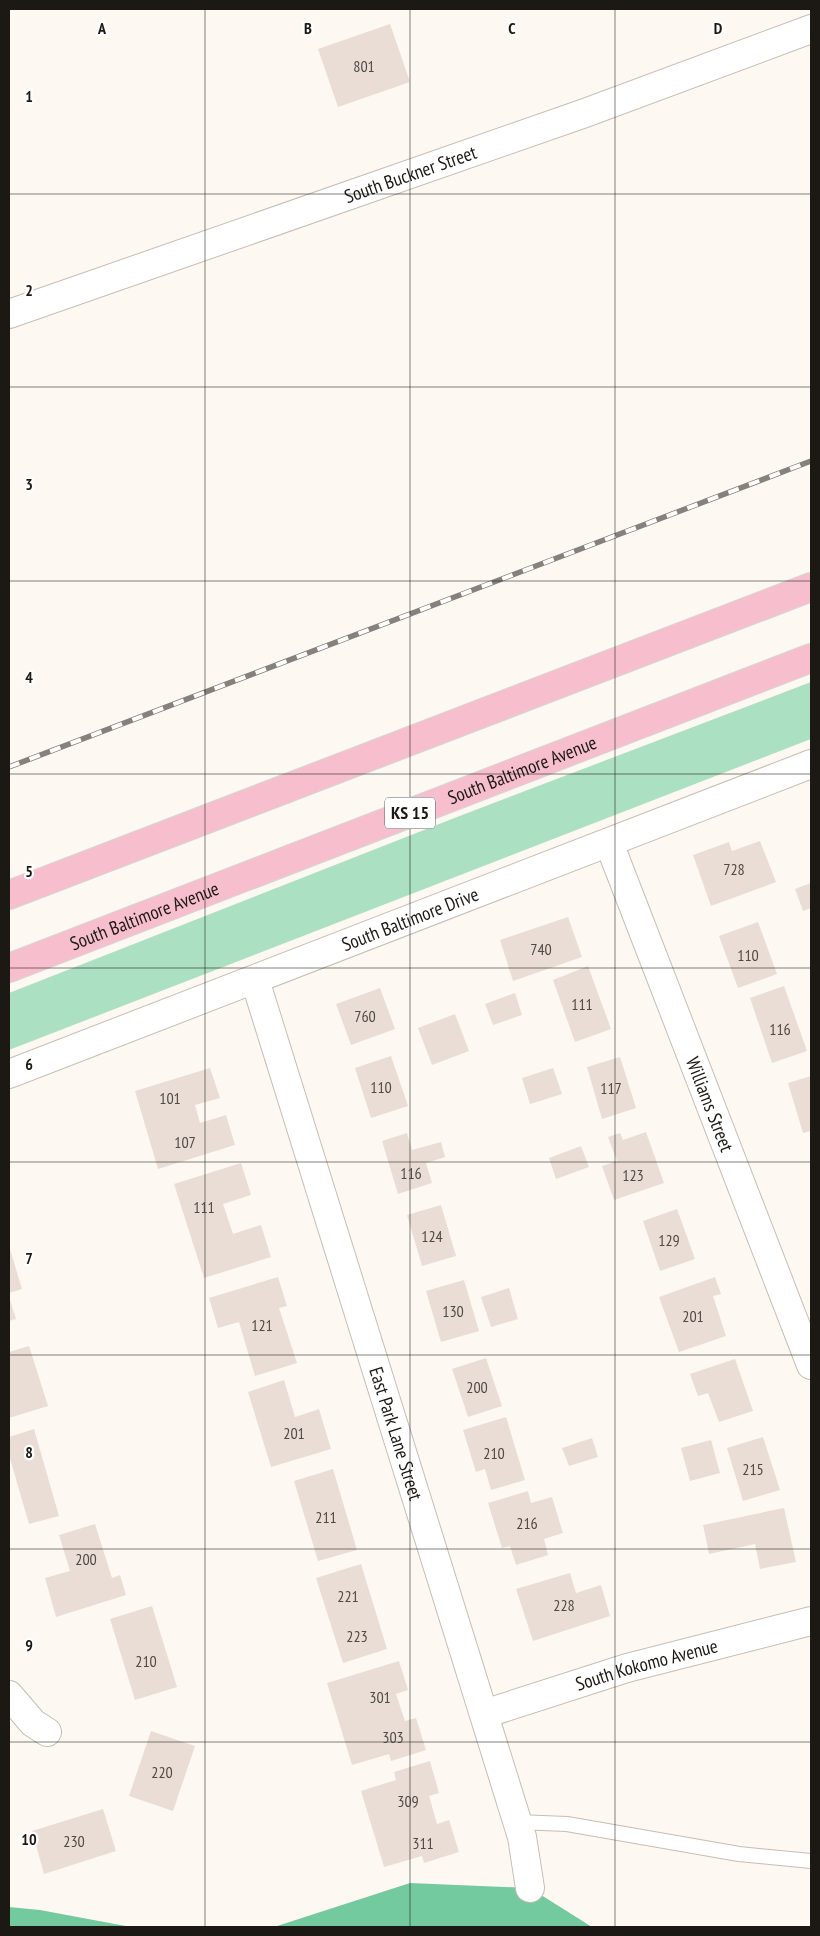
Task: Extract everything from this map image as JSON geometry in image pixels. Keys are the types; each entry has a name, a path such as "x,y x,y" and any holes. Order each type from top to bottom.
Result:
{"main road":[{"path":"9,895 811,587"},
{"name":"South Baltimore Avenue","path":"9,968 811,658"}],"street":[{"name":"South Buckner Street","path":"9,314 585,113 811,29"},
{"name":"South Baltimore Drive","path":"9,1074 811,764"},
{"name":"Williams Street","path":"609,843 811,1365"},
{"name":"East Park Lane Street","path":"255,980 517,1822 528,1862 530,1888"},
{"name":"South Kokomo Avenue","path":"484,1714 627,1668 811,1621"},
{"path":"9,1695 33,1723 47,1732"}],"lane":[{"path":"517,1822 567,1824 739,1854 811,1861"}],"green space":[{"path":"811,682 811,739 9,1050 9,993 457,817"},
{"path":"410,1883 530,1888 592,1927 274,1927"},
{"path":"9,1907 40,1910 131,1927 9,1927"}],"building":[{"path":"390,24 410,82 338,107 318,49"},
{"path":"760,841 776,882 711,906 693,855 729,842 732,851"},
{"path":"811,883 811,908 803,911 795,889"},
{"path":"568,917 582,957 513,981 500,940"},
{"path":"758,922 777,974 738,988 719,936"},
{"path":"588,966 611,1029 575,1042 553,980"},
{"path":"784,986 807,1051 772,1063 750,998"},
{"path":"380,988 395,1029 351,1045 336,1004"},
{"path":"515,993 522,1015 493,1025 485,1004"},
{"path":"455,1014 469,1051 432,1065 418,1028"},
{"path":"391,1056 408,1106 371,1118 355,1068"},
{"path":"620,1057 636,1108 602,1119 587,1067"},
{"path":"210,1068 220,1098 195,1105 200,1123 226,1115 235,1145 158,1169 135,1091"},
{"path":"553,1068 562,1094 530,1104 522,1078"},
{"path":"811,1076 811,1131 803,1133 788,1083"},
{"path":"646,1132 664,1183 614,1200 602,1166 617,1161 608,1137 620,1133 623,1140"},
{"path":"407,1133 412,1150 441,1142 445,1157 426,1163 432,1183 398,1194 382,1141"},
{"path":"581,1146 589,1167 556,1179 549,1158"},
{"path":"241,1163 251,1195 223,1204 233,1234 261,1225 271,1257 204,1278 174,1184"},
{"path":"441,1205 456,1256 422,1266 407,1215"},
{"path":"677,1209 695,1259 660,1271 643,1221"},
{"path":"9,1246 22,1289 9,1293"},
{"path":"278,1277 287,1306 279,1308 297,1363 255,1376 239,1322 218,1328 209,1298"},
{"path":"715,1277 721,1294 713,1296 726,1336 679,1352 659,1297"},
{"path":"464,1280 479,1331 441,1342 426,1291"},
{"path":"509,1288 518,1319 491,1327 481,1297"},
{"path":"9,1297 16,1319 9,1321"},
{"path":"29,1346 48,1406 9,1418 9,1352"},
{"path":"486,1358 502,1406 468,1417 452,1369"},
{"path":"735,1359 753,1411 719,1422 708,1393 698,1396 690,1374"},
{"path":"284,1380 295,1417 319,1409 331,1449 271,1467 248,1392"},
{"path":"506,1417 525,1480 491,1490 485,1469 476,1472 463,1430"},
{"path":"34,1429 59,1516 29,1524 9,1455 9,1437"},
{"path":"763,1437 780,1490 743,1501 727,1448"},
{"path":"592,1438 598,1457 569,1466 562,1448"},
{"path":"711,1440 720,1473 690,1481 681,1448"},
{"path":"333,1469 357,1550 318,1561 294,1481"},
{"path":"528,1491 531,1503 552,1497 563,1533 544,1539 548,1555 516,1565 510,1546 502,1548 488,1503"},
{"path":"784,1508 796,1562 760,1569 755,1544 709,1554 703,1525"},
{"path":"95,1524 112,1578 120,1575 126,1595 56,1617 45,1578 70,1571 59,1535"},
{"path":"361,1564 387,1649 343,1663 316,1578"},
{"path":"570,1573 576,1593 601,1585 610,1616 533,1641 516,1589"},
{"path":"152,1606 177,1687 135,1700 110,1619"},
{"path":"399,1661 408,1690 396,1694 405,1721 416,1718 426,1750 391,1761 389,1754 352,1765 327,1683"},
{"path":"151,1731 195,1746 173,1811 129,1796"},
{"path":"430,1761 439,1793 429,1796 437,1824 449,1820 459,1852 424,1863 422,1856 384,1867 361,1791 396,1780 394,1772"},
{"path":"103,1809 116,1851 44,1874 32,1831"}],"railway":[{"path":"9,767 811,461"}]}
